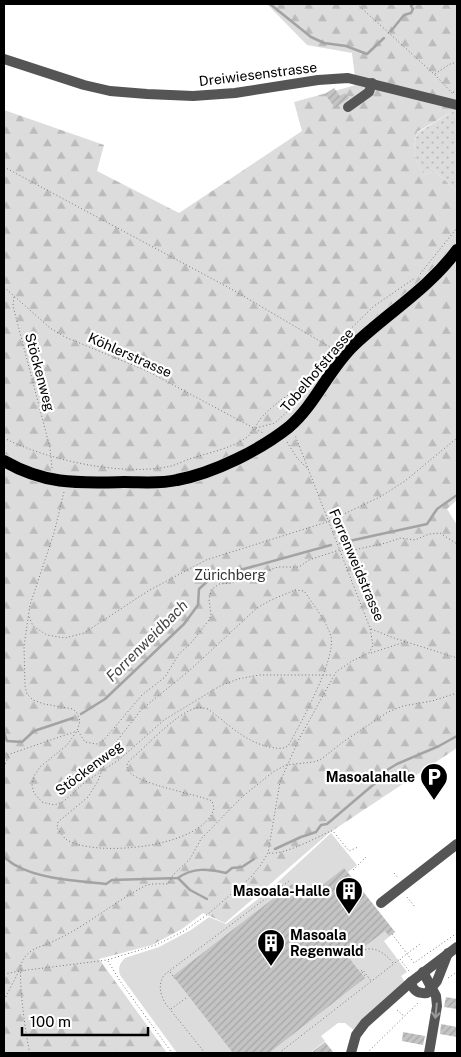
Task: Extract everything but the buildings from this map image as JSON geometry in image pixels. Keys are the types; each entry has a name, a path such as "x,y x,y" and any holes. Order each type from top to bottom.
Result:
{"main road":[{"name":"Tobelhofstrasse","path":"4,461 29,474 60,481 161,482 177,480 234,460 260,446 289,426 303,413 343,357 366,334 426,285 445,266 457,250"}],"street":[{"name":"Dreiwiesenstrasse","path":"4,59 84,85 110,91 193,96 235,93 318,80 348,78 457,105"},
{"path":"348,107 369,92 372,83"},
{"path":"381,904 457,844"},
{"path":"351,1053 356,1035 365,1023 423,972 457,947"},
{"path":"411,982 412,987 416,991 427,992 437,981 448,953"},
{"path":"423,972 436,996 437,1006 429,1053"}],"path":[{"path":"357,4 452,92 457,93"},
{"path":"435,75 450,64 457,62"},
{"path":"4,167 78,205 233,290 332,347 343,357"},
{"path":"256,428 274,423 290,409 332,347 374,306 417,277 457,228"},
{"name":"Köhlerstrasse","path":"4,288 50,328 65,337 147,371 256,428"},
{"name":"Stöckenweg","path":"14,297 13,306 51,456 60,481 54,533 30,605 24,646 25,686 27,694 37,702 75,710 80,721 77,730 67,745 36,771 32,785 36,797 45,804 64,802 84,783 120,759 164,720 220,686 238,679 259,675 334,675"},
{"path":"4,438 18,445 51,456 107,468 171,466 238,443 252,433 268,411 296,390 305,386"},
{"name":"Forrenweidstrasse","path":"289,426 302,450 327,522 370,628 457,658"},
{"path":"29,617 33,626 47,635 65,638 74,636 95,626 148,592 206,560 327,522 391,490 457,438"},
{"path":"286,440 297,458 308,469"},
{"path":"4,756 77,730 85,742 97,744 103,741 142,695 165,677 180,654 209,620 211,615 209,600 211,590 219,584 239,580 278,567 299,567 309,560 339,550 350,551 386,544 400,538 415,540 429,534 440,533 457,544"},
{"path":"298,590 304,592 329,628 332,645 324,675 290,743 285,748 277,749 252,742 208,710 199,708 187,712 172,723 127,764 127,769 132,775 167,789 212,801 214,808 209,820 174,840 150,845 110,848 87,846 67,840 57,828 58,822 88,797 98,782 101,772 109,751 141,710 190,670 257,608 282,595 298,590"},
{"path":"369,654 373,645 370,628"},
{"path":"4,974 107,960 156,945 184,931 208,914 251,877 268,853 280,782 286,765 334,675 342,666 369,654 406,642"},
{"path":"4,1000 20,971 26,955 35,948 54,942 79,928 121,900 148,885 168,884 173,874 188,863 201,839 242,797 267,776 286,765 320,760 388,712 403,706 432,701 457,693"},
{"path":"4,766 9,754"},
{"path":"268,853 275,854 288,850 331,831 349,851 358,847"},
{"path":"353,870 366,857"},
{"path":"394,873 400,880"},
{"path":"205,1053 160,995 161,981 289,880"},
{"path":"354,888 362,881"},
{"path":"411,902 415,907"},
{"path":"392,934 414,962 457,933"},
{"path":"279,1053 420,944"},
{"path":"359,953 367,948 378,950 383,952 394,964"},
{"path":"400,959 410,972 406,974 411,982"},
{"path":"107,960 172,1053"},
{"path":"365,976 361,971 363,970 371,981"},
{"path":"20,971 30,1053"},
{"path":"170,972 176,980"},
{"path":"432,988 457,972"},
{"path":"170,1010 186,998"},
{"path":"367,1053 418,1002"},
{"path":"397,1010 404,1016"}],"green space":[{"name":"Zürichberg","path":"267,4 457,4 457,109 417,132 414,155 424,175 435,171 457,192 457,500 447,509 457,525 457,748 329,833 225,923 203,913 182,929 152,945 99,959 167,1053 4,1053 4,110 104,145 97,171 179,213 302,131 294,102 356,85 352,53 307,45"},
{"path":"457,109 457,192 435,171 424,175 414,155 414,146 417,133"},
{"path":"331,833 357,865 348,872 395,932 384,941 407,972 401,976 405,982 355,1031 345,1023 338,1023 321,1036 325,1041 310,1053 177,1053 120,975 119,968 121,962 125,958 159,947 191,930 209,917 226,924 267,892"}],"waterway":[{"path":"270,4 311,37 324,43 346,46 367,54 384,38"},
{"path":"391,31 404,15 411,13 413,9 411,6 413,4"},
{"name":"Forrenweidbach","path":"340,543 427,524 437,509 457,495"},
{"name":"Forrenweidbach","path":"81,714 105,699 184,624 198,605 199,589 211,578 331,545"},
{"name":"Forrenweidbach","path":"4,733 7,741 22,742 34,731 73,718"},
{"path":"275,849 316,832 321,825 327,824 380,779 387,770 457,736"},
{"path":"4,857 15,865 37,874 60,879 106,884 112,880 178,878 189,872 201,870 226,873 232,868 242,867 254,859"},
{"path":"178,878 190,890 207,899"}],"place":[{"name":"Masoalahalle","path":"434,801"},
{"name":"Masoala-Halle","path":"349,915"},
{"name":"Masoala Regenwald","path":"271,967"}]}
